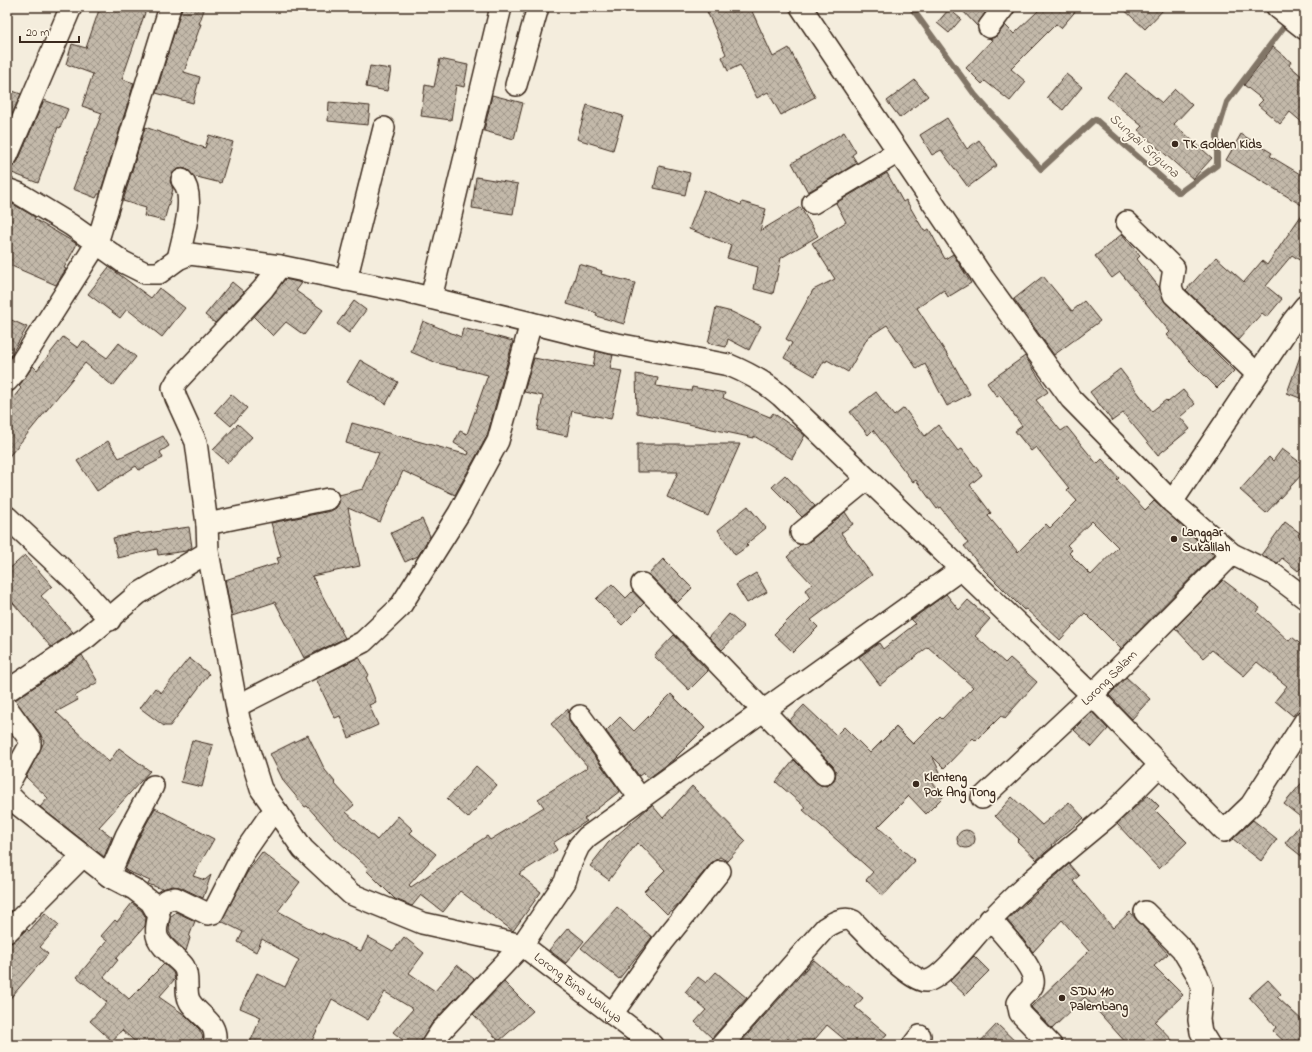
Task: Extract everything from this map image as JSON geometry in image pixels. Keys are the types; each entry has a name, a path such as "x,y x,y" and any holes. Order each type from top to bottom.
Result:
{"street":[{"path":"7,156 71,7"},
{"path":"7,381 97,243 170,7"},
{"path":"431,298 501,7"},
{"path":"516,85 538,7"},
{"path":"801,7 984,279 1071,399 1172,502 1232,554 1273,574 1305,598"},
{"path":"989,27 1004,7"},
{"path":"1281,10 1303,27"},
{"path":"346,280 384,128"},
{"path":"813,203 898,152"},
{"path":"178,259 190,200 188,188 182,180"},
{"path":"7,189 41,206 97,243 122,262 145,273 159,273 178,259 190,254 280,266 431,298 612,343 729,365 745,372 769,386 781,396 868,479 1092,695 1159,766 1224,831 1251,805 1305,720"},
{"path":"1127,222 1174,268 1172,287 1174,295 1257,374"},
{"path":"280,266 263,289 176,381 173,388 196,442 207,524 208,552 237,706 260,789 303,850 351,894 422,923 522,945"},
{"path":"1172,502 1293,320 1305,306"},
{"path":"237,706 363,642 400,607 459,513 498,441 531,323"},
{"path":"801,533 868,479"},
{"path":"207,524 328,499"},
{"path":"7,517 76,582 110,620"},
{"path":"7,691 86,638 110,620 138,594 208,552"},
{"name":"Lorong Salam","path":"982,798 1092,695 1232,554"},
{"path":"432,1045 441,1031 522,945 565,882 571,863 579,846 587,837 961,569"},
{"path":"642,584 824,774"},
{"path":"7,708 30,740 30,745 8,785 7,790 11,797 20,806 109,876 134,889 151,902 159,916 155,930 157,938 185,968 188,997 191,1004 212,1026 216,1035 214,1045"},
{"path":"580,716 640,798"},
{"path":"722,1045 825,928 833,922 845,919 853,921 911,976 926,981 944,971 990,919 1049,864 1108,816 1159,766"},
{"path":"109,876 126,836 153,786"},
{"path":"156,909 166,900 175,898 208,914 213,913 243,854 268,818 278,813"},
{"path":"7,932 83,856"},
{"path":"612,1014 663,942 720,871"},
{"path":"1145,912 1182,949 1197,974 1202,987 1201,1032 1209,1045"},
{"path":"990,919 1022,958 1033,976 1033,984 1020,999 1018,1008 1020,1013 1051,1045"},
{"name":"Lorong Bina Waluya","path":"522,945 653,1045"}],"building":[{"path":"100,7 147,7 122,79 134,83 100,194 98,194 96,198 73,189 102,113 82,106 93,74 66,64 72,44 86,48"},
{"path":"182,7 205,7 199,24 201,24 184,72 200,77 193,103 156,93"},
{"path":"705,7 750,7 773,57 789,48 815,97 781,115 768,92 757,98 740,65 728,71 722,57 726,54"},
{"path":"959,7 987,7 988,8 977,26"},
{"path":"1035,7 1079,7 1061,28 1056,24 1011,69 1026,82 1010,101 985,81 982,84 966,68 992,40 990,39 998,34 1005,25 1014,34 1039,10"},
{"path":"1121,7 1166,7 1145,29"},
{"path":"949,9 961,19 949,33 937,23"},
{"path":"1273,47 1291,62 1289,65 1305,79 1305,125 1290,112 1280,124 1258,105 1263,100 1244,85"},
{"path":"440,59 468,65 464,87 456,85 451,120 421,116 425,85 434,87"},
{"path":"370,66 391,69 387,91 366,87"},
{"name":"TK Golden Kids","path":"1126,73 1162,103 1175,89 1192,105 1174,124 1212,158 1193,179 1138,130 1142,126 1107,97"},
{"path":"1066,74 1082,87 1063,110 1047,97"},
{"path":"915,80 928,96 900,118 887,101"},
{"path":"7,89 21,94 7,126"},
{"path":"492,95 523,103 514,139 484,131"},
{"path":"44,100 68,109 60,128 58,127 38,183 7,171 7,168 14,166 18,161"},
{"path":"329,102 370,106 368,125 328,121"},
{"path":"587,105 623,116 613,150 577,139"},
{"path":"947,118 967,149 979,140 997,165 968,187 941,150 932,155 920,135"},
{"path":"145,127 205,148 209,135 233,142 221,183 193,176 188,170 182,168 176,170 172,174 170,181 173,189 164,221 144,216 146,208 123,201"},
{"path":"844,132 856,152 852,155 857,163 808,192 792,163"},
{"path":"1241,134 1272,153 1270,156 1305,177 1305,207 1226,160"},
{"path":"659,166 690,173 685,195 654,188"},
{"path":"887,173 903,202 906,200 924,231 929,229 945,259 953,254 971,283 948,297 944,290 917,308 954,365 970,394 947,406 925,364 917,369 887,325 868,337 848,372 827,360 826,362 824,361 815,376 784,358 792,343 786,339 813,290 835,279 812,243 846,222 836,203"},
{"path":"476,177 518,184 513,214 472,208"},
{"path":"704,190 741,205 742,202 766,209 760,231 800,207 818,236 781,258 773,294 754,289 758,267 727,258 731,245 689,229"},
{"path":"11,203 35,217 34,219 77,244 64,268 66,269 56,285 7,264 7,212"},
{"path":"1305,210 1305,264 1292,255 1266,286 1282,299 1267,317 1262,313 1238,340 1186,290 1216,257 1244,282 1262,261 1267,265"},
{"path":"1122,234 1140,256 1137,259 1159,287 1166,303 1234,371 1217,388 1167,335 1170,332 1120,272 1112,278 1095,256"},
{"path":"579,264 602,271 601,274 635,283 624,324 596,316 597,313 567,304"},
{"path":"109,267 151,298 159,288 185,308 162,337 127,309 120,318 88,294"},
{"path":"1043,276 1072,311 1084,301 1100,321 1054,355 1014,299"},
{"path":"285,279 302,283 296,291 323,310 304,335 286,322 273,336 254,317"},
{"path":"232,282 244,292 215,323 205,315"},
{"path":"354,301 366,310 349,333 337,324"},
{"path":"716,308 732,312 761,326 749,350 728,339 726,347 708,343"},
{"path":"7,318 27,327 7,362"},
{"path":"423,321 461,337 463,328 513,341 487,436 455,495 403,471 380,522 348,508 360,566 312,576 345,638 304,658 275,602 232,616 225,580 279,563 277,558 281,557 271,523 331,511 336,508 339,503 339,495 363,489 379,453 346,443 352,423 468,455 469,452 454,443 460,431 467,434 488,375 437,363 411,352"},
{"path":"63,337 78,348 83,341 107,358 119,343 136,357 113,386 85,363 7,459 7,406 21,388 19,386 33,366 37,370"},
{"path":"1303,348 1305,349 1305,400 1287,393"},
{"path":"596,351 613,355 610,369 622,371 611,419 572,411 567,436 537,430 543,396 524,392 534,358 593,367"},
{"path":"1025,356 1048,392 1036,400 1061,431 1067,427 1097,464 1102,459 1119,478 1117,480 1145,510 1154,501 1214,555 1121,649 1085,613 1060,640 1026,609 1024,610 983,569 964,546 968,543 940,507 937,509 916,480 913,482 873,430 868,435 850,412 876,392 894,416 904,408 925,436 938,425 958,451 962,449 982,475 970,485 991,513 988,516 1018,552 1046,524 1050,528 1077,501 1067,490 1069,488 1036,447 1031,451 1015,431 1022,426 1000,395 997,397 987,383","holes":["1092,521 1118,547 1091,575 1069,553 1072,550 1067,545"]},
{"path":"360,360 398,382 386,404 347,382"},
{"path":"1120,369 1152,411 1166,400 1168,402 1183,390 1195,404 1180,417 1190,429 1158,455 1123,413 1112,421 1090,392"},
{"path":"636,374 658,378 656,386 691,391 692,387 725,393 723,398 770,417 773,413 805,435 792,459 754,436 754,438 637,413"},
{"path":"231,394 247,408 231,426 215,412"},
{"path":"238,424 252,437 228,463 213,450"},
{"path":"163,436 169,446 160,452 163,458 139,470 136,466 97,491 77,461 108,441 119,458"},
{"path":"637,444 740,444 708,516 667,497 678,472 637,472"},
{"path":"1282,449 1305,466 1305,471 1266,513 1240,490 1269,457 1273,461"},
{"path":"785,475 815,506 802,517 772,487"},
{"path":"748,506 766,528 746,544 748,546 735,555 718,530"},
{"path":"845,512 853,524 841,533 872,575 811,620 818,627 793,652 774,634 810,598 805,590 812,584 787,557 800,545 809,542"},
{"path":"422,519 430,536 418,556 405,562 391,533"},
{"path":"1285,522 1300,533 1298,535 1305,541 1305,564 1298,571 1282,558 1278,563 1261,555"},
{"path":"189,527 192,547 186,551 158,555 157,549 118,558 113,538 139,532 140,534"},
{"path":"25,555 52,586 41,596 73,632 51,647 7,596 7,571"},
{"path":"663,559 692,588 677,603 649,574"},
{"path":"756,573 767,592 747,603 736,585"},
{"path":"1223,580 1260,608 1257,612 1289,641 1292,637 1305,648 1305,700 1293,716 1275,701 1287,686 1257,662 1244,676 1212,650 1203,658 1175,628"},
{"path":"612,584 626,598 633,591 644,603 622,625 596,599"},
{"path":"946,594 959,610 968,600 990,619 975,636 1005,663 1010,658 1037,682 1005,718 1001,716 976,741 973,738 944,768 932,756 940,772 931,781 944,796 926,814 909,796 878,827 915,861 883,896 866,880 873,872 803,810 806,808 776,782 794,760 820,785 827,786 832,783 835,778 836,772 833,766 789,721 804,705 836,735 844,727 870,753 896,727 913,744 940,717 942,719 973,687 928,647 880,685 859,657 879,643 883,649 915,624 911,620"},
{"path":"729,614 744,627 722,650 709,637"},
{"path":"674,635 708,671 689,690 654,656"},
{"path":"82,655 98,682 75,696 78,700 56,712 109,762 119,748 150,771 99,827 112,837 104,857 40,807 48,798 26,777 44,742 40,733 15,700"},
{"path":"359,657 369,675 366,677 376,702 369,705 378,725 349,738 340,716 335,718 316,679"},
{"path":"189,658 209,674 170,726 164,726 140,708 155,688 161,693"},
{"path":"1126,677 1150,699 1132,719 1109,695"},
{"path":"671,694 705,728 673,760 649,778 643,773 639,776 606,731 620,717 634,731"},
{"path":"568,709 570,723 620,791 584,819 587,821 553,843 557,850 519,874 541,892 513,931 460,891 443,912 421,895 412,906 395,899 366,870 368,868 337,840 307,806 305,807 284,782 270,754 308,735 325,770 335,782 334,783 354,805 346,812 377,840 398,816 413,830 410,833 436,854 409,885 411,887 487,836 490,840 544,807 538,799 588,767 551,724"},
{"path":"1092,712 1108,729 1092,747 1074,730"},
{"path":"192,740 213,745 202,787 181,782"},
{"path":"476,766 497,785 468,818 447,799"},
{"path":"1305,779 1305,859 1285,843 1304,820 1284,804"},
{"path":"692,786 746,841 727,861 720,857 711,863 680,902 667,914 644,891 665,870 641,845 640,846 637,843 609,880 590,866 608,843 648,808 652,805 663,818"},
{"path":"1148,795 1159,806 1155,810 1187,842 1159,869 1117,824"},
{"path":"1012,797 1042,825 1069,802 1084,818 1037,860 1017,841 1019,839 995,816"},
{"path":"155,808 214,839 193,876 205,880 211,875 203,898 180,887 172,886 162,889 148,884 150,881 125,870 137,841"},
{"path":"1253,820 1277,839 1261,861 1233,839"},
{"name":"Klenteng Pok Ang Tong","path":"966,830 972,833 975,839 972,845 966,848 960,845 957,839 960,833"},
{"path":"262,852 300,882 278,911 322,935 322,933 361,951 368,937 393,951 404,937 424,953 409,973 435,991 457,965 474,979 432,1023 419,1045 409,1045 393,1032 413,1009 385,992 368,1020 332,999 310,1045 249,1045 261,1017 240,1008 257,973 285,987 299,960 262,939 256,952 238,942 243,932 221,921 248,871"},
{"path":"1069,864 1079,876 1073,881 1113,928 1130,912 1168,954 1154,966 1183,995 1155,1022 1177,1045 1128,1045 1085,997 1052,1029 1031,1007 1089,951 1062,920 1033,952 1007,920"},
{"path":"132,903 142,911 146,918 145,926 116,959 118,960 104,977 129,999 164,964 173,972 175,979 159,997 185,1015 199,1029 203,1037 197,1045 139,1045 122,1030 112,1041 90,1021 107,1002 77,977 107,941 101,936 115,920 117,922"},
{"path":"617,907 652,937 619,979 581,948"},
{"path":"176,912 195,921 186,951 172,938 169,932 170,917"},
{"path":"45,913 59,925 40,947 48,954 7,1002 7,944 15,940 27,929 29,931"},
{"path":"568,928 584,941 566,963 549,950"},
{"path":"974,956 989,971 965,995 950,981"},
{"path":"814,960 846,987 848,985 863,998 855,1007 887,1034 877,1045 851,1045 827,1025 810,1045 796,1045 788,1038 781,1045 740,1045 739,1044"},
{"path":"716,972 747,998 712,1038 695,1022 706,1010 685,992 698,977 706,983"},
{"path":"1268,980 1281,994 1277,997 1305,1023 1305,1045 1288,1045 1273,1031 1276,1027 1249,997"},
{"path":"504,982 533,1011 499,1041 473,1014"},
{"path":"997,1024 1019,1045 977,1045"}],"waterway":[{"name":"Sungai Sriguna","path":"911,7 975,95 1041,169 1095,119 1179,193 1217,165 1217,135 1227,102 1299,7"}],"place":[{"name":"TK Golden Kids","path":"1175,144"},
{"name":"Langgar Sukalilah","path":"1174,539"},
{"name":"Klenteng Pok Ang Tong","path":"916,784"},
{"name":"SDN 110 Palembang","path":"1062,998"}]}
